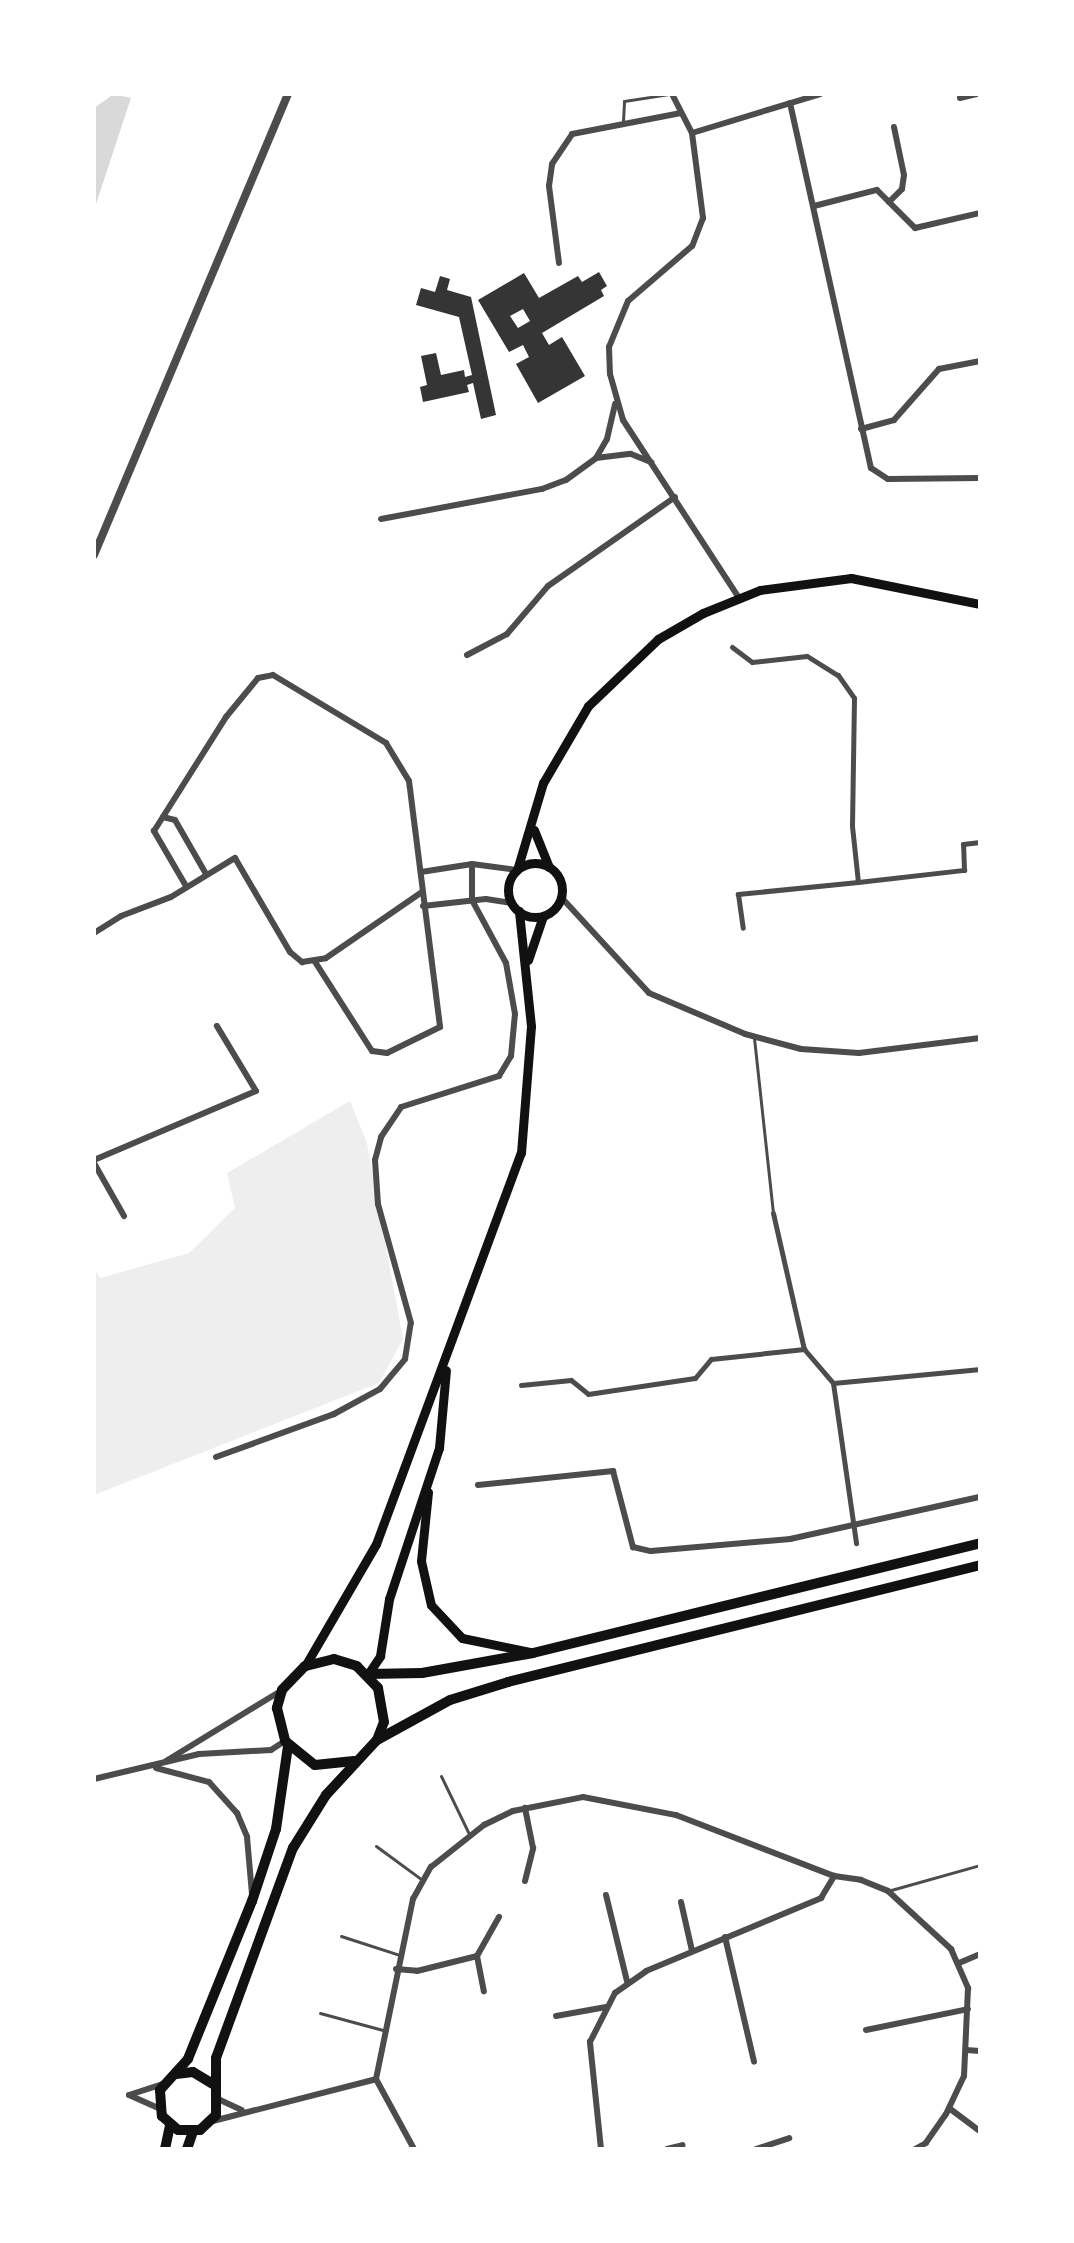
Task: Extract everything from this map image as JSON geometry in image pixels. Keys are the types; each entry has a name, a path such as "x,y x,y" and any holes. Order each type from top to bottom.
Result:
{"main road":[{"path":"193,2132 170,2126 158,2108 163,2084 188,2059 252,1901 276,1829 286,1743 277,1708 282,1690 305,1666 376,1544 448,1360 521,1153 530,1094 528,963 510,881 533,824 543,783 588,706 658,639 739,598 760,590 851,578 980,604"},
{"path":"528,963 543,916 561,897 560,879 549,867 533,824"},
{"path":"517,870 529,863 549,867"},
{"path":"515,907 543,916"},
{"path":"368,1674 380,1656 389,1599 439,1448 448,1360"},
{"path":"429,1481 421,1561 431,1605 462,1638 533,1653"},
{"path":"305,1666 334,1659 368,1674 422,1673 533,1653 980,1543"},
{"path":"187,2149 193,2132 211,2121 218,2099 213,2084 216,2058 293,1848 354,1761 377,1740 450,1700 508,1682 980,1565"},
{"path":"368,1674 384,1705 377,1740"},
{"path":"286,1743 315,1765 354,1761"},
{"path":"175,2074 193,2072 213,2084"},
{"path":"165,2149 170,2126"}],"street":[{"path":"94,555 288,94"},
{"path":"596,458 607,439 615,404 609,347 628,301 692,246 700,226 692,133 672,94"},
{"path":"692,133 820,94"},
{"path":"960,98 978,94"},
{"path":"790,103 871,468 880,477 980,478"},
{"path":"559,263 549,186 552,164 572,134 623,121 681,113"},
{"path":"889,202 902,189 904,175 894,127"},
{"path":"814,206 877,190 915,228 980,213"},
{"path":"861,429 894,420 939,369 980,361"},
{"path":"615,404 739,598"},
{"path":"381,519 542,489 596,458 631,454 651,462"},
{"path":"467,655 507,634 548,586 675,497"},
{"path":"732,647 752,662 807,656 838,675 854,698 852,826 858,882"},
{"path":"186,886 154,831 226,717 258,678 273,675 386,743 409,781 440,1027 424,1039 387,1053 372,1051 315,962"},
{"path":"163,817 175,820 206,874"},
{"path":"743,928 738,894 964,870 963,844 980,842"},
{"path":"94,933 235,858 290,952 302,962 315,962 422,892"},
{"path":"421,872 472,864 517,870"},
{"path":"216,1457 334,1414 380,1389 405,1359 411,1323 378,1204 375,1160 381,1137 401,1107 499,1076 511,1056 515,1014 506,963 472,900 472,864"},
{"path":"561,897 649,993 754,1036 801,1049 859,1053 980,1038"},
{"path":"423,906 472,900 515,907"},
{"path":"124,1216 94,1161 256,1091 217,1026"},
{"path":"773,1213 804,1349 833,1383 856,1543"},
{"path":"521,1385 571,1380 588,1394 695,1378 711,1359 804,1349"},
{"path":"833,1383 980,1369"},
{"path":"478,1485 613,1471 633,1547 651,1551 854,1528 980,1497"},
{"path":"152,1767 282,1690"},
{"path":"94,1779 199,1754 271,1750 286,1743"},
{"path":"152,1767 209,1782 237,1813 247,1837 252,1901"},
{"path":"414,2149 376,2079 383,2030 413,1899 450,1849 470,1835 525,1808 583,1797 615,1800 676,1815 834,1876 888,1891 951,1949 959,1963 968,2009 964,2076 949,2108 926,2143 915,2149"},
{"path":"525,1808 533,1848 525,1881"},
{"path":"601,2149 590,2042 606,2007 627,1981 821,1898 834,1876"},
{"path":"606,1895 627,1981"},
{"path":"681,1902 692,1951"},
{"path":"484,1991 477,1956 499,1917"},
{"path":"725,1937 754,2062"},
{"path":"959,1963 980,1954"},
{"path":"396,1969 417,1971 477,1956"},
{"path":"556,2016 606,2007"},
{"path":"866,2030 968,2009"},
{"path":"966,2050 980,2051"},
{"path":"211,2121 242,2110 376,2079"},
{"path":"158,2108 129,2095 163,2084"},
{"path":"218,2099 242,2110"},
{"path":"949,2108 980,2131"},
{"path":"756,2149 789,2138"},
{"path":"667,2149 683,2145"}],"lane":[{"path":"623,121 622,106 632,96 672,94"},
{"path":"754,1036 773,1213"},
{"path":"441,1776 470,1835"},
{"path":"376,1846 424,1881"},
{"path":"888,1891 980,1865"},
{"path":"341,1936 400,1955"},
{"path":"320,2013 383,2030"}],"shaded area":[{"path":"114,94 131,98 94,210 94,108"},
{"path":"350,1101 367,1143 403,1339 379,1383 94,1495 94,1268 100,1278 189,1253 235,1208 227,1173"}],"building":[{"path":"599,272 607,286 601,290 604,296 542,333 549,345 562,337 585,376 538,403 516,364 529,357 523,345 509,352 478,300 524,273 539,298 578,276 582,282","holes":["523,309 530,321 518,328 510,316"]},
{"path":"440,276 450,279 447,290 471,297 496,415 481,419 473,383 467,385 469,392 423,402 420,387 427,385 421,356 436,353 441,375 464,370 465,377 472,375 459,317 416,305 421,288 435,292"}]}
